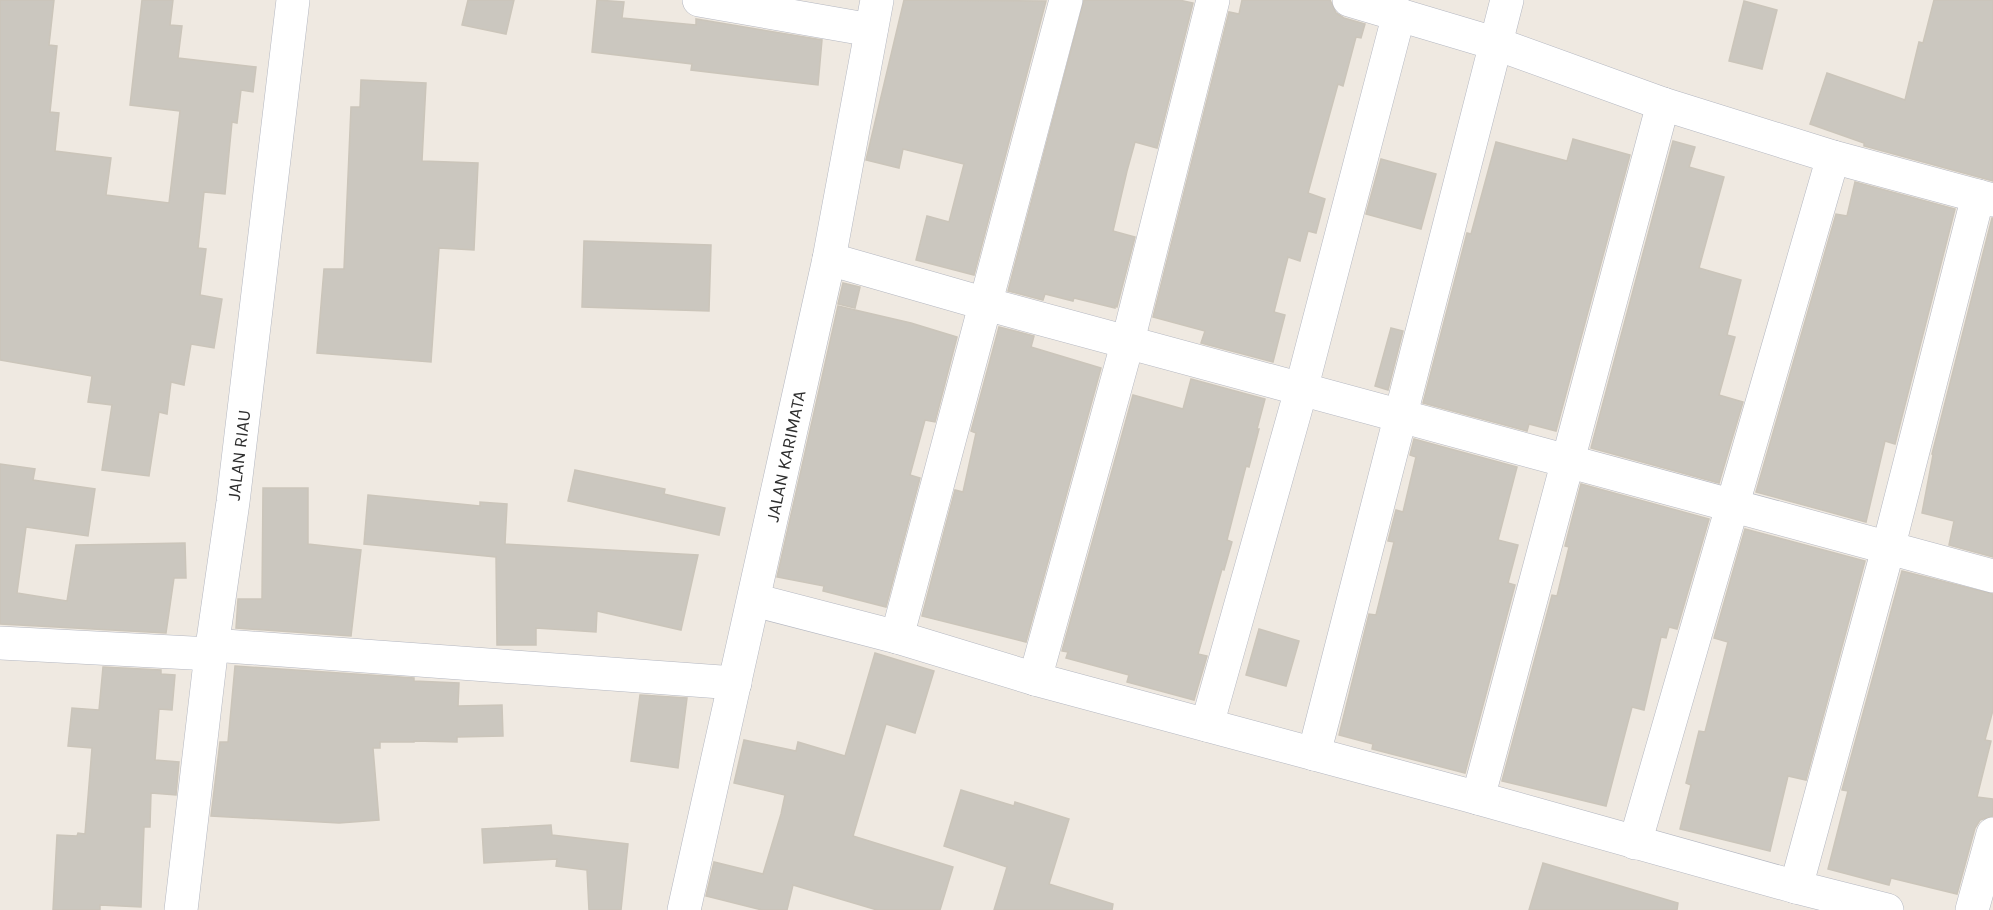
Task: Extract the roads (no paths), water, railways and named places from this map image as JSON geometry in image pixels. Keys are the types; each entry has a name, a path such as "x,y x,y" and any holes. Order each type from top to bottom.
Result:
{"street":[{"name":"JALAN RIAU","path":"181,910 211,649 233,502 293,0"},
{"path":"699,0 874,15"},
{"path":"897,637 1066,0"},
{"path":"1035,679 1128,341 1213,0"},
{"path":"1349,0 1497,44 1663,104 1833,157 1985,198 1796,887"},
{"path":"1314,754 1507,0"},
{"path":"1207,725 1301,390 1399,14"},
{"name":"JALAN KARIMATA","path":"684,910 830,259 874,15"},
{"path":"1478,798 1663,104"},
{"path":"1635,843 1833,157"},
{"path":"830,259 1301,390 1993,576"},
{"path":"754,600 897,637 1035,679 1887,910"},
{"path":"0,643 211,649 735,683"},
{"path":"1972,910 1993,834"}]}
